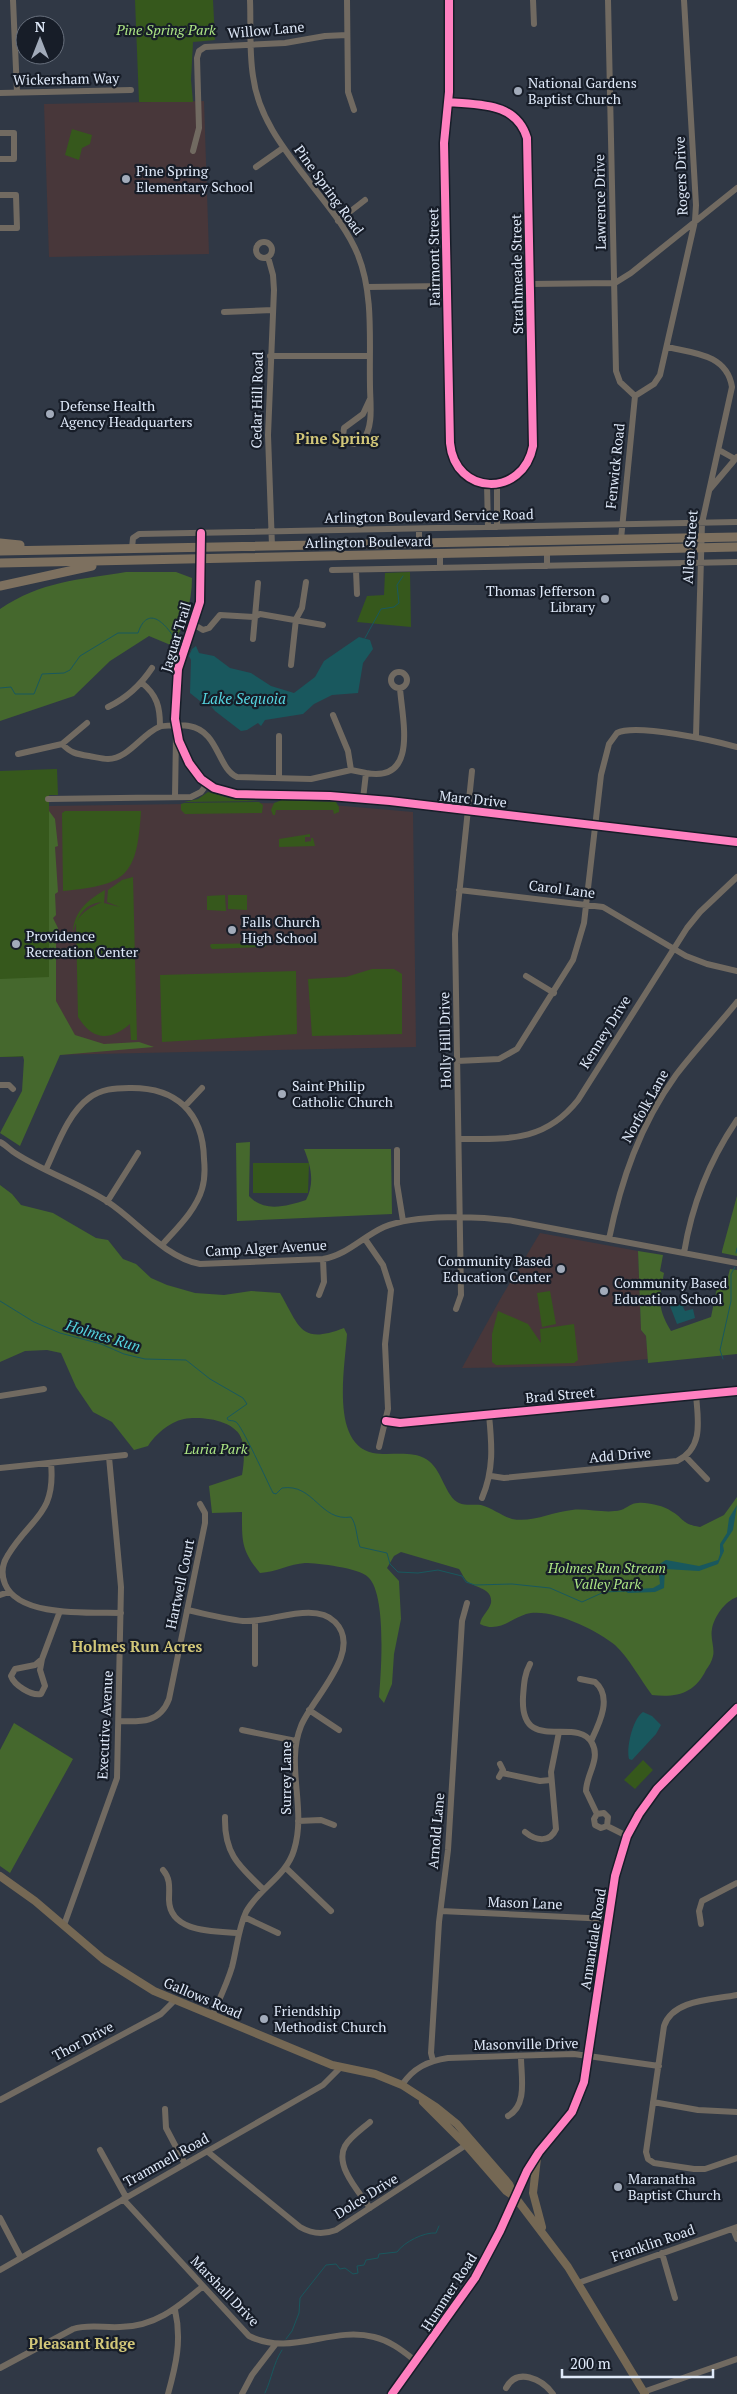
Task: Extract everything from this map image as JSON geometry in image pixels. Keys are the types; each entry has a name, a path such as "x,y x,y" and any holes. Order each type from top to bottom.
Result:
{"highway":[{"name":"Arlington Boulevard","path":"0,550 737,537"},
{"path":"0,543 62,550"},
{"path":"22,562 48,556 195,553 201,547"},
{"name":"Arlington Boulevard","path":"0,563 737,548"},
{"path":"0,586 61,571 134,560"}],"main road":[{"name":"Annandale Road","path":"515,2196 539,2152 564,2123 578,2102 584,2082 617,1867 627,1836 639,1814 657,1789 737,1708"},
{"name":"Gallows Road","path":"0,1876 116,1968 174,2000 340,2068 376,2074 402,2085 436,2107 463,2130 509,2184 515,2196"},
{"name":"Gallows Road","path":"420,2098 466,2145 506,2191 515,2196"},
{"path":"539,2152 533,2176 533,2193 545,2234"},
{"path":"515,2196 545,2234 578,2283 644,2393"},
{"name":"Hummer Road","path":"392,2394 476,2278 515,2196"}],"street":[{"path":"12,0 18,92"},
{"name":"Pine Spring Road","path":"250,0 253,75 257,94 267,121 283,148 338,221 358,255 367,287 370,399 369,425 366,436 356,443 347,442 343,436 344,428 363,414 370,399"},
{"path":"347,0 348,92 354,110"},
{"name":"Fairmont Street","path":"449,0 449,102 444,143 450,451 461,471 473,480 487,484 496,484"},
{"path":"533,0 534,24"},
{"name":"Lawrence Drive","path":"608,0 617,374 620,382 635,396"},
{"name":"Rogers Drive","path":"635,396 657,379 667,347 695,221 696,205 684,0"},
{"name":"Willow Lane","path":"193,151 199,128 197,58 199,51 205,47 252,45 347,35"},
{"name":"Wickersham Way","path":"0,93 131,90"},
{"name":"Strathmeade Street","path":"449,102 499,108 512,114 524,131 528,146 533,446 529,460 520,473 507,481 496,484"},
{"path":"0,133 14,133 14,159 0,159"},
{"path":"256,167 283,148"},
{"path":"530,284 615,283 631,273 737,188"},
{"path":"0,195 16,195 17,228 0,228"},
{"path":"338,221 365,200"},
{"name":"Cedar Hill Road","path":"268,257 273,275 268,435 272,546"},
{"path":"367,287 447,286"},
{"path":"224,312 273,310"},
{"name":"Allen Street","path":"667,347 712,358 722,365 730,376 732,394 702,523 696,736"},
{"path":"270,356 369,356"},
{"name":"Fenwick Road","path":"621,539 635,396"},
{"path":"709,490 736,458 719,450"},
{"path":"487,484 488,527"},
{"path":"496,484 497,527"},
{"name":"Arlington Boulevard Service Road","path":"132,548 132,539 136,535 737,522"},
{"path":"419,528 419,543"},
{"name":"Jaguar Trail","path":"201,533 200,602 184,644 177,672 174,704 176,728 188,763 207,784"},
{"path":"547,552 547,566"},
{"path":"440,554 440,568"},
{"path":"332,570 737,562"},
{"path":"356,570 357,594"},
{"path":"291,665 296,619 302,608 306,582"},
{"path":"253,639 258,583"},
{"path":"193,624 203,630 209,628 220,615 254,617 260,614 296,619 300,623 323,625"},
{"path":"108,707 121,701 142,683 152,668"},
{"path":"142,683 152,692 159,705 160,726"},
{"path":"62,744 70,753 109,759 122,754 160,726 176,728 190,726 202,732 217,746 231,774 237,777 279,776 311,779 350,770 385,774 394,770 402,761 404,738 400,688"},
{"path":"333,715 348,750 350,770"},
{"path":"18,754 62,744 87,723"},
{"path":"175,797 176,728"},
{"path":"457,1061 492,1060 512,1053 522,1043 554,993 577,950 586,904 601,775 609,744 617,733 627,731 696,736 737,747"},
{"path":"279,736 279,776"},
{"name":"Holly Hill Drive","path":"456,1309 461,1295 455,934 472,771"},
{"path":"363,799 366,773"},
{"path":"48,799 194,796 201,792 207,784"},
{"name":"Marc Drive","path":"207,784 221,791 236,794 363,799 737,842"},
{"name":"Kenney Drive","path":"459,1139 504,1139 526,1136 545,1129 562,1117 578,1100 673,948 700,912 737,877"},
{"name":"Carol Lane","path":"459,890 586,904 609,909 696,961 737,971"},
{"path":"526,976 554,993"},
{"name":"Norfolk Lane","path":"609,1239 622,1184 649,1119 676,1075 737,1002"},
{"path":"0,1085 9,1085 12,1089"},
{"path":"46,1169 78,1107 98,1093 113,1088 145,1088 165,1093 185,1106 196,1119 202,1135 204,1178 196,1203 162,1245"},
{"path":"185,1106 202,1088"},
{"path":"684,1253 691,1217 704,1179 737,1120"},
{"name":"Camp Alger Avenue","path":"0,1142 15,1153 108,1202 181,1258 200,1264 323,1259 340,1254 384,1228 403,1221 460,1218 499,1219 737,1263"},
{"path":"397,1150 397,1184 403,1221"},
{"path":"108,1202 138,1153"},
{"path":"365,1238 384,1265 391,1290 385,1344 389,1399 386,1421 379,1447"},
{"path":"319,1295 324,1282 323,1259"},
{"path":"0,1396 44,1389"},
{"name":"Brad Street","path":"386,1421 400,1423 737,1391"},
{"path":"696,1395 698,1434 694,1446 685,1456 707,1479"},
{"path":"482,1498 491,1476 492,1454 489,1415"},
{"path":"0,1468 125,1455"},
{"name":"Add Drive","path":"491,1476 504,1478 670,1462 685,1456"},
{"name":"Executive Avenue","path":"64,1925 115,1787 118,1767 121,1613 109,1457"},
{"path":"51,1463 52,1484 47,1504 4,1561 2,1574 9,1592 26,1603 60,1611 121,1613"},
{"name":"Hartwell Court","path":"119,1721 144,1722 155,1718 164,1710 169,1700 205,1523 205,1513 200,1504"},
{"path":"0,1594 9,1592"},
{"name":"Arnold Lane","path":"433,2061 431,2054 433,2022 441,1910 448,1850 462,1621 467,1603"},
{"name":"Surrey Lane","path":"187,1610 235,1620 255,1621 315,1613 330,1618 338,1627 343,1640 343,1654 309,1710 296,1741 298,1821 295,1846 286,1868 252,1903 244,1917 232,1968 212,2016"},
{"path":"42,1659 35,1666 15,1669 11,1676 14,1682 34,1694 41,1694 45,1686 40,1670 42,1659 60,1611"},
{"path":"255,1621 255,1664"},
{"path":"530,1664 524,1681 522,1708 525,1718 537,1729 583,1735 591,1742"},
{"path":"580,1680 595,1682 603,1693 604,1705 591,1742 595,1758 586,1791 597,1814"},
{"path":"309,1710 339,1730"},
{"path":"242,1730 296,1741"},
{"path":"525,1832 540,1839 549,1838 554,1833 557,1825 551,1780 559,1732"},
{"path":"500,1764 501,1775 551,1780"},
{"path":"597,1814 604,1813 608,1817 607,1826"},
{"path":"597,1814 594,1819 596,1825 601,1828 607,1826 627,1836"},
{"path":"225,1817 225,1838 230,1853 264,1890"},
{"path":"298,1821 321,1820 334,1825"},
{"path":"286,1868 331,1911"},
{"path":"163,1870 169,1880 171,1912 179,1922 204,1929 239,1933"},
{"path":"701,1924 699,1911 702,1902 737,1883"},
{"name":"Mason Lane","path":"441,1910 608,1919"},
{"path":"244,1917 278,1932"},
{"path":"737,1995 684,2006 674,2011 664,2026 646,2152 651,2162 699,2169 737,2158"},
{"name":"Thor Drive","path":"0,2100 161,2014 174,2000"},
{"name":"Masonville Drive","path":"402,2085 417,2069 433,2061 448,2058 588,2055 659,2066"},
{"path":"508,2116 517,2108 521,2099 521,2057"},
{"name":"Trammell Road","path":"0,2270 323,2085 340,2068"},
{"path":"653,2102 698,2110 737,2112"},
{"path":"166,2109 164,2117 166,2128 185,2164"},
{"path":"370,2122 347,2144 342,2157 344,2168 370,2208"},
{"name":"Dolce Drive","path":"208,2152 300,2227 310,2232 324,2234 336,2230 466,2145"},
{"name":"Marshall Drive","path":"100,2150 124,2198 244,2333 257,2340 275,2345 341,2336 371,2336 394,2345 417,2362"},
{"path":"0,2218 21,2258"},
{"path":"735,2228 737,2239"},
{"name":"Franklin Road","path":"578,2283 735,2228"},
{"path":"662,2253 675,2298"},
{"path":"0,2368 73,2328 133,2326 155,2319 175,2310 202,2286"},
{"path":"168,2394 179,2348 179,2331 175,2310"},
{"path":"242,2394 252,2375 275,2345"},
{"path":"644,2393 737,2360"},
{"path":"506,2388 512,2380 528,2377 545,2385 553,2394"}],"shaded area":[{"name":"Pine Spring Elementary School","path":"204,101 209,254 49,257 44,104"},
{"name":"Falls Church High School","path":"321,804 413,812 416,1047 49,1055 49,806"},
{"path":"540,1233 638,1251 641,1330 646,1336 648,1359 577,1366 462,1368"}],"green space":[{"name":"Pine Spring Park","path":"135,0 213,0 215,40 193,42 191,80 193,102 139,102"},
{"path":"72,129 92,135 90,144 82,148 79,160 65,155"},
{"path":"126,572 176,572 192,578 187,614 173,646 149,636 110,661 74,696 0,721 0,609 46,587"},
{"path":"410,572 411,627 357,622 367,596 384,595 385,573"},
{"name":"Providence Recreation Center","path":"57,769 58,795 49,795 49,1056 0,1057 0,771"},
{"path":"208,792 233,799 259,801 184,802 198,799"},
{"path":"282,800 336,802 339,812 334,814 333,810 276,810 275,815 273,815 271,810 274,803"},
{"path":"259,802 263,805 262,813 185,814 181,810 181,804 184,803"},
{"path":"49,811 55,819 58,846 55,847 58,892 55,894 56,915 53,918 58,928 56,936 56,1001 75,1035 104,1044 139,1042 154,1047 60,1055 20,1146 0,1133 22,1091 24,1060 23,1056 0,1057 0,979 49,977"},
{"path":"65,811 141,811 136,850 131,863 124,873 115,880 102,885 63,891 62,813"},
{"path":"310,834 310,837 305,837 305,842 311,841 311,838 313,838 315,846 279,847 279,839"},
{"path":"133,877 137,1040 131,1040 130,1024 123,1030 109,1036 102,1036 90,1031 78,1017 76,924 73,932 76,918 83,906 105,890 104,903 120,907 107,902 108,890 122,880","holes":["102,902 87,910 77,922 82,912 86,908"]},
{"path":"225,895 226,911 207,910 207,896"},
{"path":"228,895 247,895 247,910 228,909"},
{"path":"268,943 265,947 212,949 210,946 211,944"},
{"path":"372,969 394,969 402,974 402,1034 312,1036 308,979 346,977"},
{"path":"296,971 297,1034 162,1042 160,975"},
{"path":"250,1142 249,1196 262,1205 276,1207 306,1200 309,1194 311,1174 304,1149 391,1149 392,1214 237,1221 236,1143"},
{"path":"253,1163 309,1163 308,1193 253,1193"},
{"name":"Holmes Run Stream Valley Park","path":"0,1185 12,1194 21,1205 53,1213 96,1238 108,1240 123,1259 136,1264 151,1278 167,1285 195,1293 224,1295 251,1291 280,1293 303,1330 318,1334 344,1328 347,1334 343,1402 345,1420 351,1435 359,1447 373,1453 407,1454 426,1459 436,1469 450,1495 459,1503 481,1505 508,1518 527,1520 572,1510 615,1511 636,1503 646,1503 664,1508 686,1522 700,1527 724,1515 737,1497 737,1597 724,1606 713,1624 713,1656 702,1678 691,1689 684,1692 669,1696 652,1695 630,1662 615,1645 573,1621 548,1614 536,1613 526,1614 498,1626 492,1627 480,1624 491,1603 490,1595 487,1592 468,1582 459,1569 401,1552 394,1556 387,1568 399,1581 401,1619 394,1654 392,1684 384,1703 379,1697 381,1634 378,1600 374,1586 368,1577 348,1569 305,1563 260,1573 249,1558 244,1545 242,1512 212,1513 209,1486 242,1475 243,1444 239,1433 218,1421 200,1418 184,1419 173,1423 163,1430 148,1446 134,1450 112,1422 93,1412 76,1387 61,1353 47,1350 25,1351 0,1362"},
{"path":"737,1196 737,1256 722,1253 722,1251"},
{"path":"638,1251 663,1255 660,1271 664,1273 660,1303 663,1316 671,1331 711,1317 718,1283 726,1284 730,1269 737,1270 737,1354 648,1363 646,1336 641,1330"},
{"path":"550,1291 556,1324 542,1327 537,1293"},
{"path":"498,1311 528,1324 541,1343 540,1329 574,1324 578,1360 574,1363 496,1365 492,1362 492,1334"},
{"path":"14,1723 73,1759 10,1873 0,1866 0,1750"},
{"path":"643,1760 653,1770 635,1789 624,1780"}],"water":[{"name":"Lake Sequoia","path":"359,637 370,640 373,649 363,663 358,693 332,695 314,704 303,714 265,720 261,726 258,723 247,730 241,731 215,711 208,703 205,705 190,693 191,660 189,656 192,649 196,646 199,653 214,656 230,668 251,673 271,686 294,693 315,677 324,661"},
{"path":"686,1301 688,1305 683,1307 685,1311 693,1309 695,1318 677,1324 670,1306"},
{"path":"737,1505 733,1530 723,1545 724,1551 718,1564 699,1571 665,1569 664,1588 655,1592 628,1593 624,1590 653,1588 660,1584 658,1565 666,1560 699,1566 718,1560 720,1544 727,1533 729,1518"},
{"path":"643,1712 652,1716 661,1725 656,1734 632,1760 629,1759 628,1754 631,1734 636,1720"}],"waterway":[{"path":"365,638 381,609 394,607 399,603 397,585 403,576"},
{"path":"0,688 11,687 15,694 34,694 42,674 64,673 70,670 80,656 118,633 138,633 142,624 147,619 152,618 163,624 176,641"},
{"path":"736,1253 737,1248"},
{"path":"723,1359 720,1350 731,1301 731,1274 735,1267"},
{"name":"Holmes Run","path":"0,1301 34,1322 60,1333 101,1344 124,1354 145,1359 186,1360 210,1379 243,1398 247,1404 227,1418 239,1425 273,1493 276,1494 282,1488 293,1488 310,1496 332,1514 340,1517 351,1517 360,1547 387,1553 390,1564 398,1572 418,1573 438,1570 462,1576 466,1582 475,1585 512,1584 550,1588 582,1602 604,1592 626,1591"},
{"path":"286,2339 292,2331 299,2313 300,2298 326,2265 336,2264 340,2269 345,2268 353,2274 358,2273 357,2266 364,2265 366,2260 378,2258 379,2254 397,2252 415,2238 436,2233 439,2226"},
{"path":"265,2393 282,2350"}],"cycle path":[{"path":"449,0 449,92 444,143 450,443 455,460 464,473 476,481 490,484 504,482 517,475 527,463 533,446 527,138 522,126 506,112 484,105 449,102"},
{"path":"201,533 200,602 178,669 175,719 179,741 189,763 201,779 214,788 236,794 330,796 390,801 737,842"},
{"path":"386,1421 400,1423 737,1391"},
{"path":"392,2394 475,2278 500,2231 527,2171 539,2152 572,2112 584,2082 615,1876 627,1836 639,1814 657,1789 737,1708"}],"place":[{"name":"National Gardens Baptist Church","path":"518,91"},
{"name":"Pine Spring Elementary School","path":"126,179"},
{"name":"Defense Health Agency Headquarters","path":"50,414"},
{"name":"Thomas Jefferson Library","path":"605,599"},
{"name":"Falls Church High School","path":"232,930"},
{"name":"Providence Recreation Center","path":"16,944"},
{"name":"Saint Philip Catholic Church","path":"282,1094"},
{"name":"Community Based Education Center","path":"561,1269"},
{"name":"Community Based Education School","path":"604,1291"},
{"name":"Friendship Methodist Church","path":"264,2019"},
{"name":"Maranatha Baptist Church","path":"618,2187"}],"district":[{"name":"Pine Spring","path":"337,439"},
{"name":"Holmes Run Acres","path":"137,1647"},
{"name":"Pleasant Ridge","path":"82,2344"}],"park label":[{"name":"Luria Park","path":"216,1449"}]}
